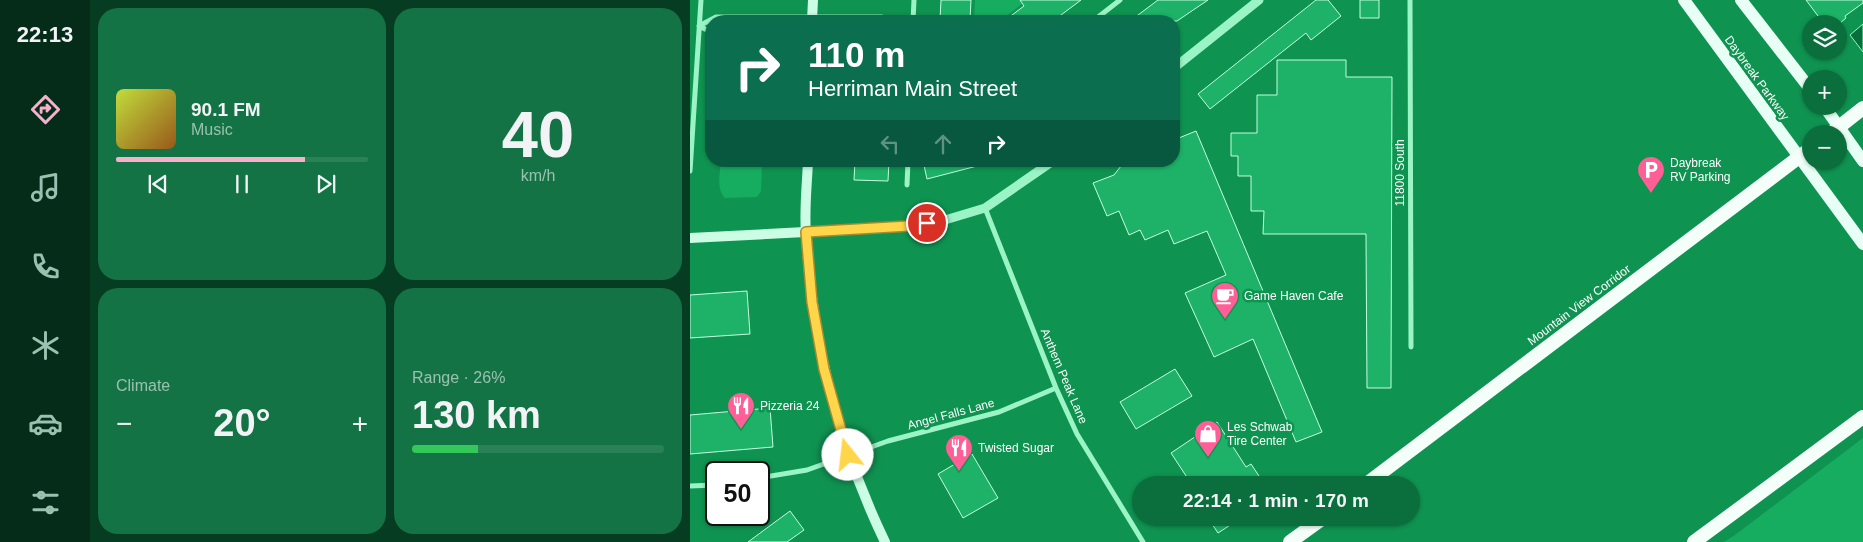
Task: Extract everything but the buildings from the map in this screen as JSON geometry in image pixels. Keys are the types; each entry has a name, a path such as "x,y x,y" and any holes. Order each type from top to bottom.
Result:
{"highway":[{"path":"1841,125 1863,108"},
{"name":"Mountain View Corridor","path":"1377,476 1802,156"},
{"path":"1694,542 1863,417"},
{"path":"1290,542 1312,526"}],"main road":[{"path":"812,15 813,0"},
{"name":"Daybreak Parkway","path":"1684,0 1863,244"},
{"path":"1741,0 1802,78"},
{"path":"1847,144 1863,161"},
{"path":"808,167 806,232 812,302 824,369 848,455 885,542"},
{"path":"690,238 806,232"}],"street":[{"path":"690,171 701,0"},
{"path":"913,15 914,0"},
{"path":"1101,15 1120,0"},
{"path":"1180,63 1259,0"},
{"name":"11800 South","path":"1410,0 1411,347"},
{"path":"700,26 705,23"},
{"path":"700,26 705,29"},
{"path":"907,185 908,167"},
{"path":"806,232 909,226 945,220 985,208 1044,167"},
{"name":"Anthem Peak Lane","path":"985,208 1056,388 1078,434 1143,542"},
{"name":"Angel Falls Lane","path":"770,476 807,470 888,441 999,412 1056,388"},
{"path":"690,486 705,485"}],"shaded area":[{"path":"975,0 1027,0 1008,15 974,15"},
{"path":"1863,24 1863,52 1850,35"},
{"path":"720,167 762,167 761,191 757,197 725,198 720,190"},
{"path":"1863,438 1863,542 1724,542 1735,535"}],"place":[{"name":"Daybreak RV Parking","path":"1651,194"},
{"name":"Game Haven Cafe","path":"1225,320"},
{"name":"Pizzeria 24","path":"741,430"},
{"name":"Les Schwab Tire Center","path":"1208,458"},
{"name":"Twisted Sugar","path":"959,472"}],"route":[{"path":"848,455 824,369 812,302 806,232 909,226 927,223"}]}
